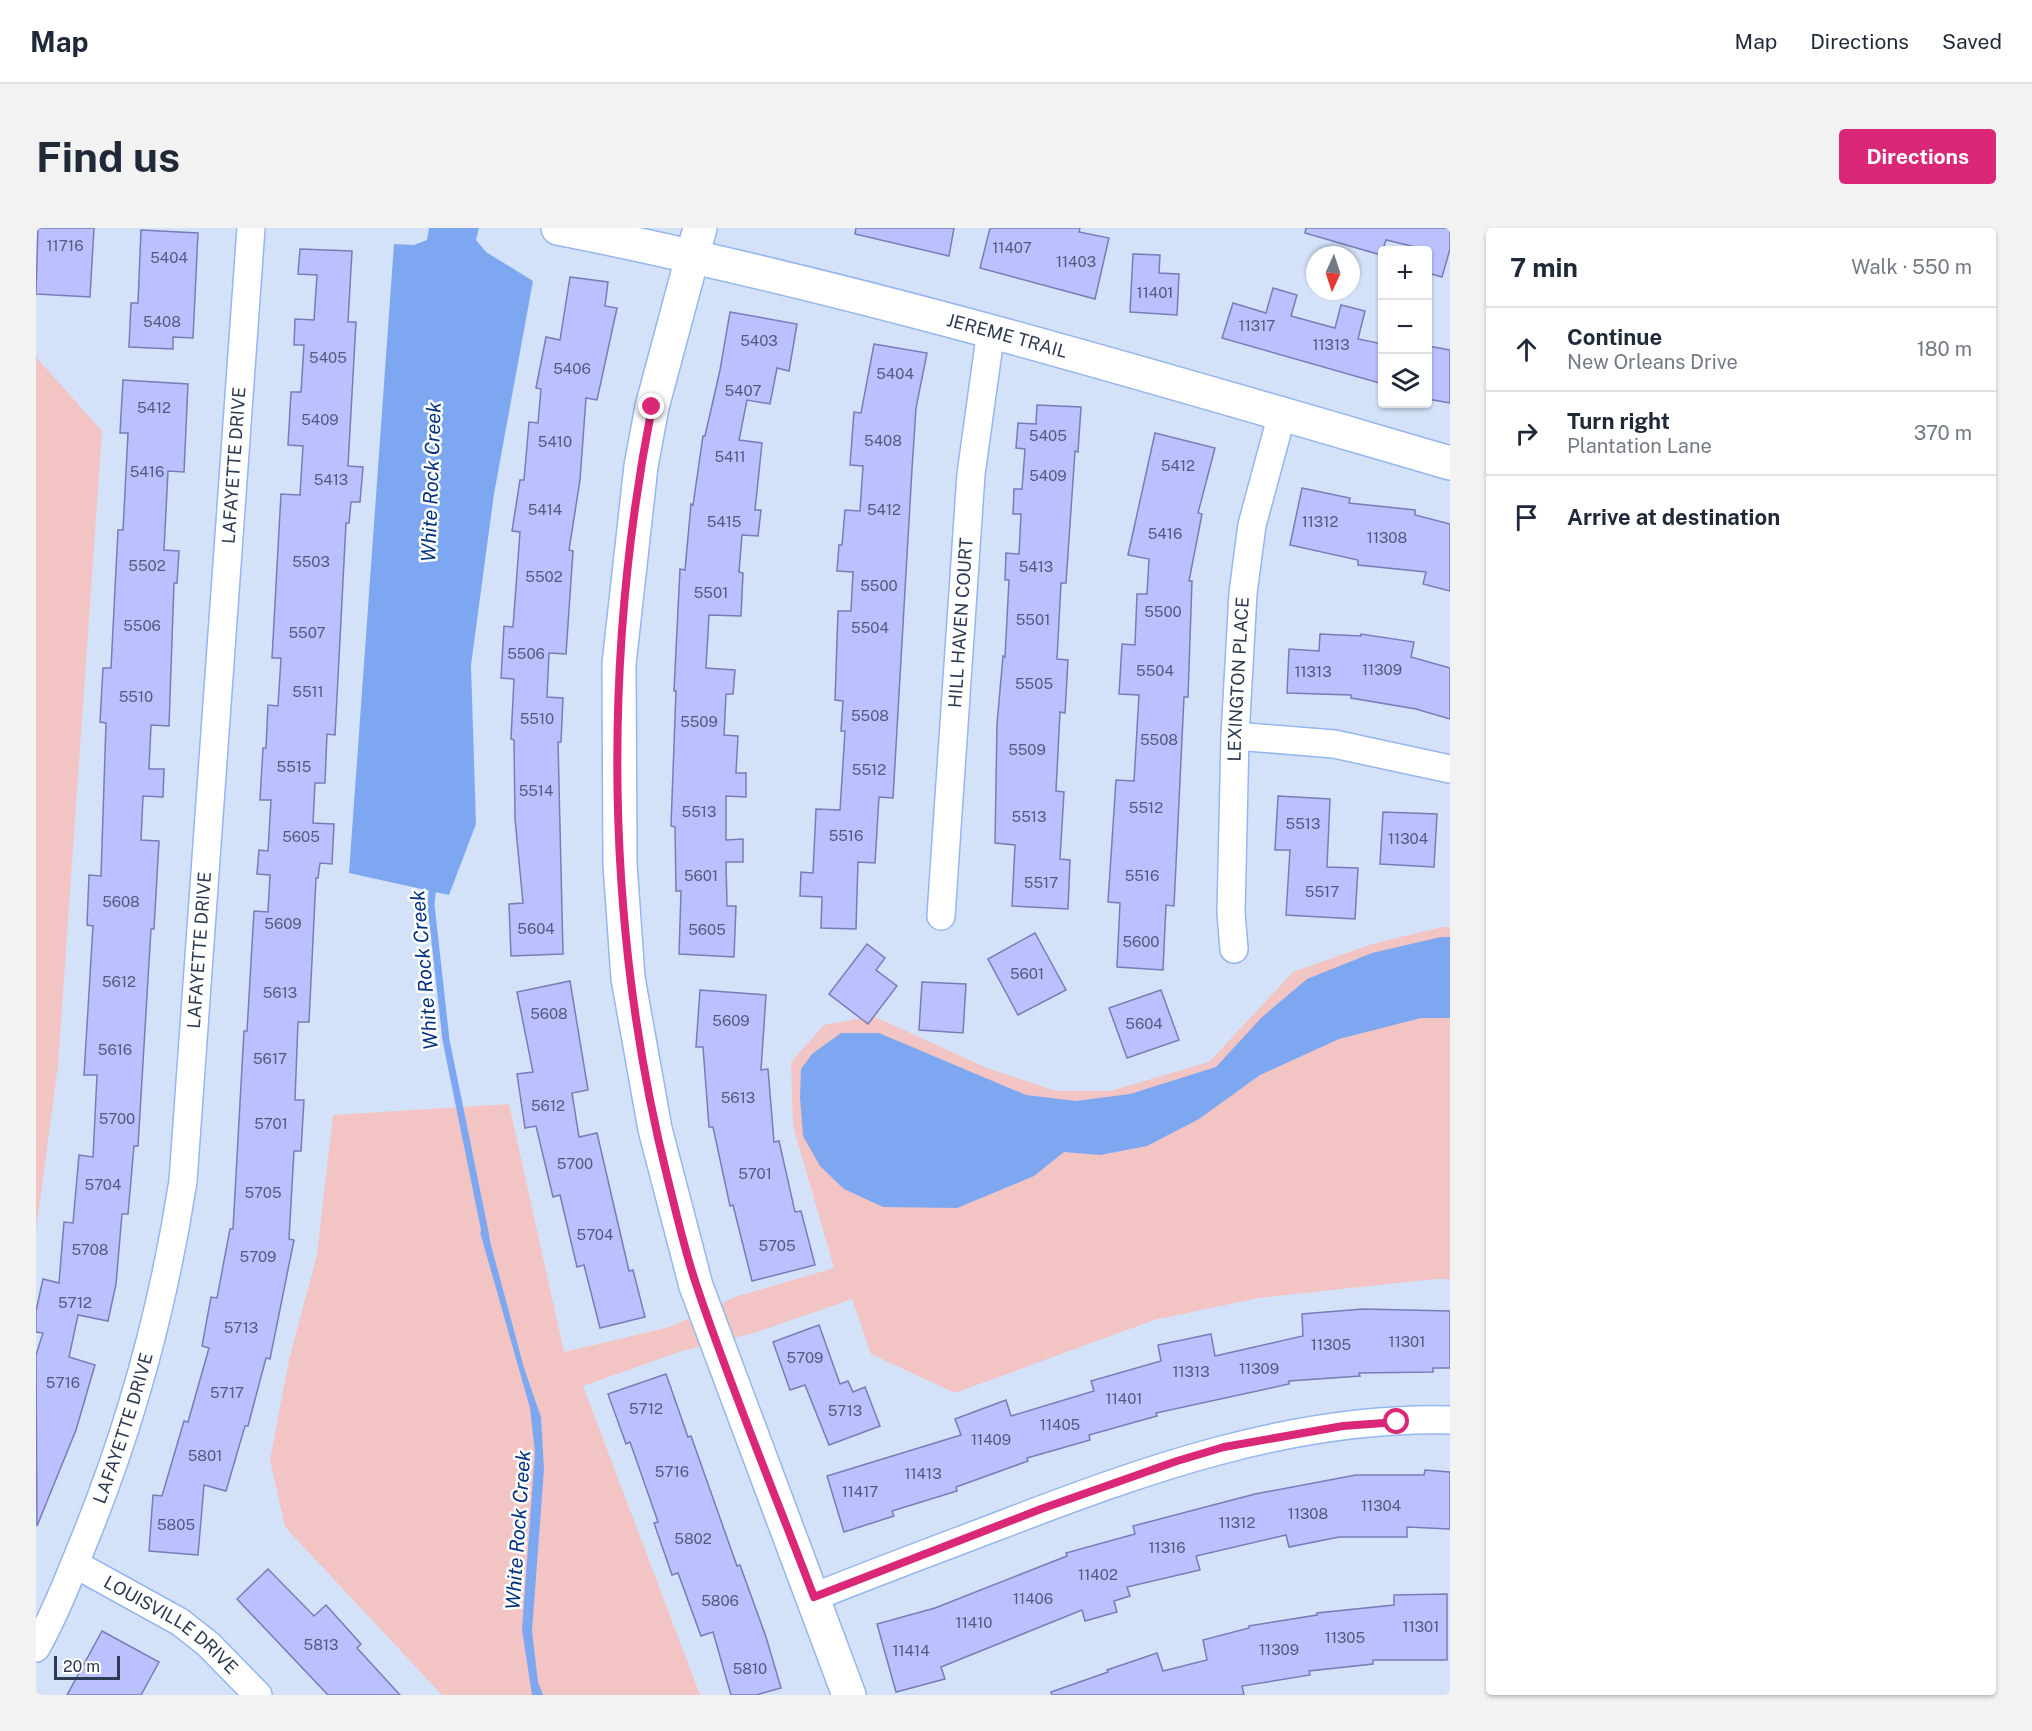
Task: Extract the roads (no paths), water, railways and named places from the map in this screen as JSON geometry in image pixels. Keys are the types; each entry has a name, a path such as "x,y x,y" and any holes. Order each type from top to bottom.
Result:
{"street":[{"name":"LAFAYETTE DRIVE","path":"36,1648 75,1564 110,1476 146,1367 170,1265 183,1181 251,228"},
{"name":"JEREME TRAIL","path":"558,228 697,242 1450,463"},
{"path":"697,242 652,407 641,466 619,664 620,864 628,978 655,1129 696,1286 849,1695"},
{"name":"HILL HAVEN COURT","path":"941,916 971,474 991,330"},
{"name":"LEXINGTON PLACE","path":"1234,949 1231,913 1235,736 1244,592 1252,525 1282,414"},
{"path":"1235,736 1334,744 1450,769"},
{"path":"814,1597 1041,1509 1177,1461 1224,1447 1343,1426 1450,1420"},
{"name":"LOUISVILLE DRIVE","path":"75,1564 180,1622 208,1644 258,1695"}],"water":[{"path":"429,228 479,228 476,240 486,252 533,281 494,494 471,665 476,824 449,895 349,873 394,244 414,245 427,240"},
{"path":"1441,937 1450,937 1450,1018 1421,1018 1339,1039 1260,1075 1199,1119 1147,1146 1100,1155 1064,1152 1034,1176 957,1208 883,1207 844,1189 820,1166 803,1136 800,1097 801,1069 812,1054 841,1033 879,1033 1026,1095 1076,1101 1130,1094 1216,1067 1261,1018 1307,979 1372,953"},
{"path":"487,1230 524,1368 541,1417 544,1469 532,1631 538,1682 543,1695 532,1695 522,1630 535,1452 530,1408 480,1232"}],"waterway":[{"name":"White Rock Creek","path":"433,884 431,905 446,1040 486,1237"}]}
